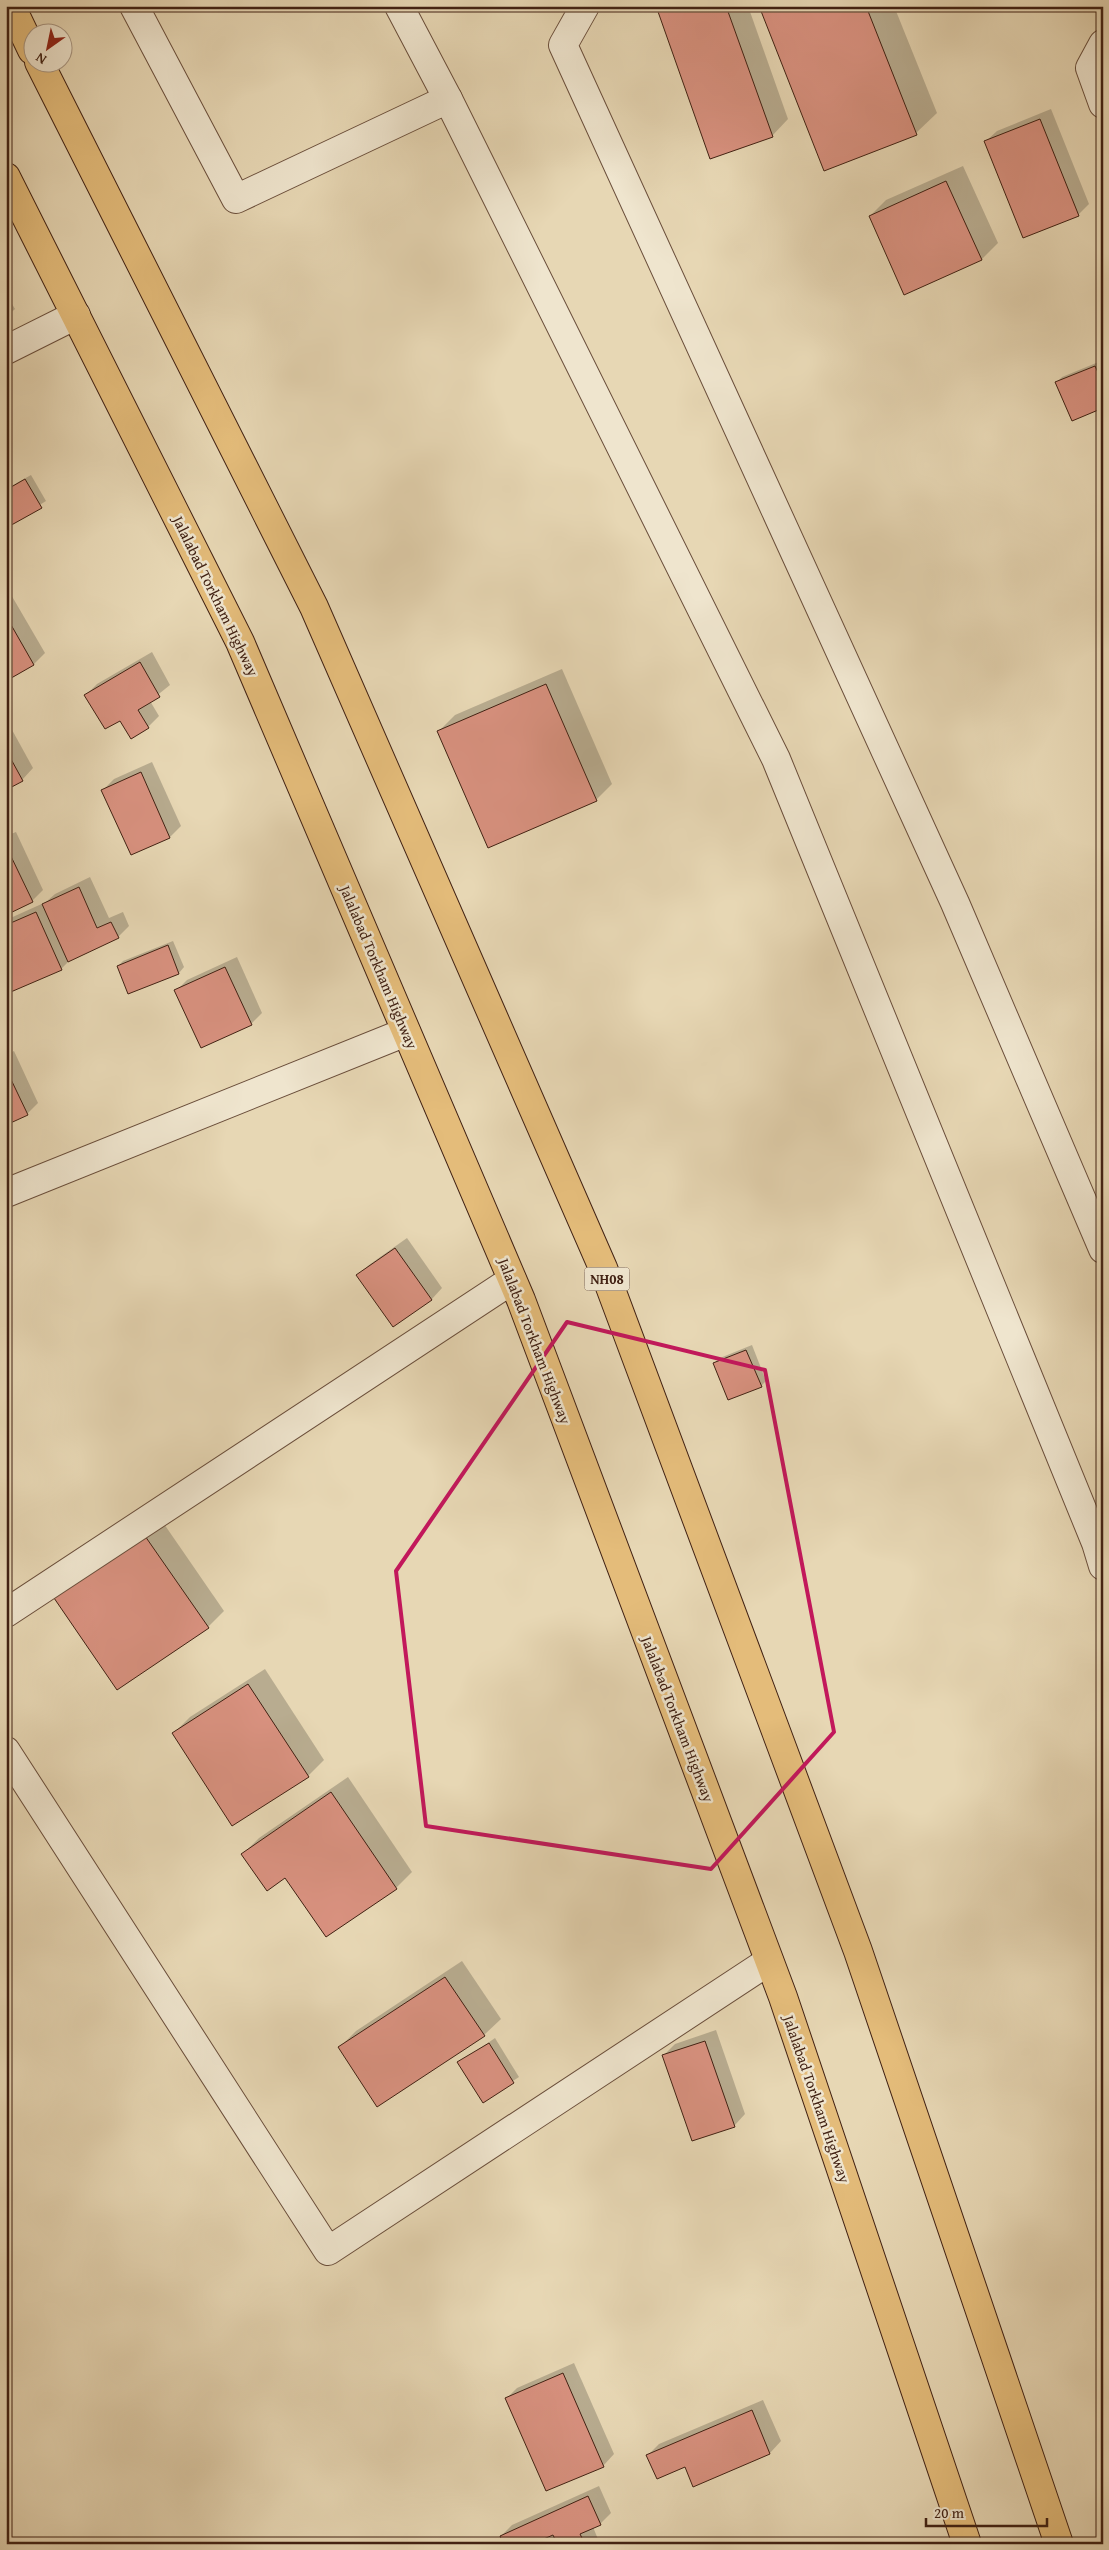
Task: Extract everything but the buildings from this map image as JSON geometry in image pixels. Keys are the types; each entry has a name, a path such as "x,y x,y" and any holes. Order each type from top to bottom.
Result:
{"highway":[{"path":"10,6 22,30"},
{"name":"NH08","path":"44,72 314,607 603,1268 858,1951 1059,2544"},
{"name":"Jalalabad Torkham Highway","path":"6,177 240,642 512,1280 769,1960 967,2544"}],"street":[{"path":"134,6 236,199 448,98"},
{"path":"399,6 448,98 776,759 1096,1543 1103,1566"},
{"path":"585,6 563,45 955,903 1103,1249"},
{"path":"1103,44 1090,68 1103,104"},
{"path":"6,350 76,315"},
{"path":"6,1193 406,1032"},
{"path":"6,1613 512,1280"},
{"path":"6,1751 328,2251 769,1960"}],"highlighted area":[{"path":"567,1322 765,1370 834,1732 711,1869 426,1826 396,1571"}]}
